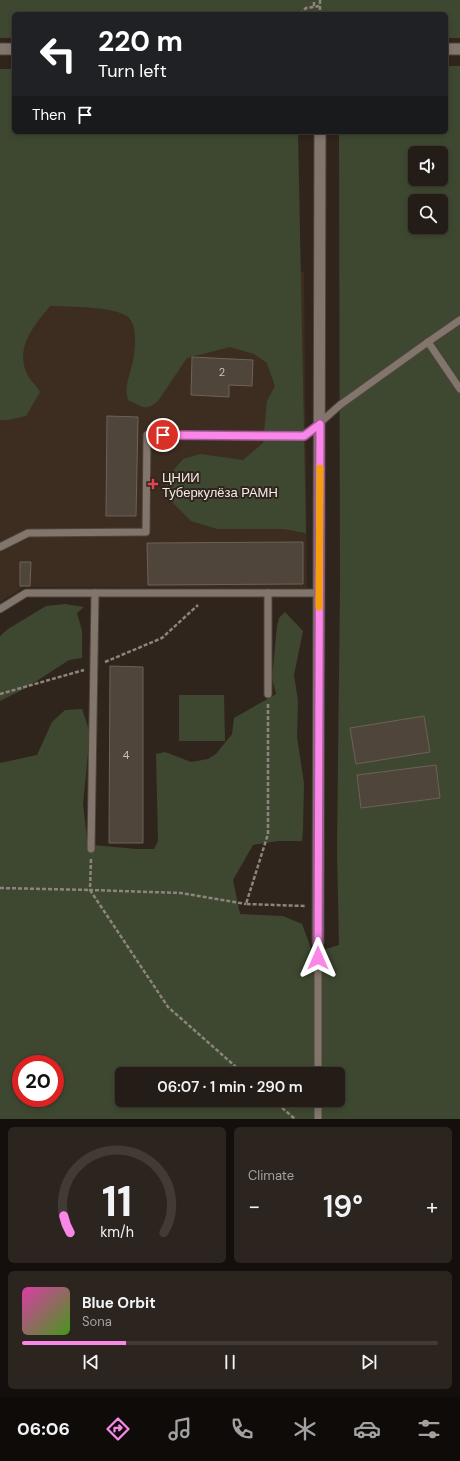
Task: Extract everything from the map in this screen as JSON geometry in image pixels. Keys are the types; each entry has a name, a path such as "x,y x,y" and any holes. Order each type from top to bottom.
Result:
{"street":[{"path":"0,49 12,49"},
{"path":"448,49 460,49"},
{"path":"318,943 320,134"}],"lane":[{"path":"0,547 28,533 146,532 147,435 304,436 320,424 340,405 460,320"},
{"path":"428,342 460,389"},
{"path":"0,609 26,593 319,593"},
{"path":"91,849 95,593"},
{"path":"268,593 268,694"},
{"path":"318,943 318,1067"},
{"path":"318,1107 318,1119"}],"path":[{"path":"314,0 314,6"},
{"path":"320,0 320,12"},
{"path":"302,12 306,8 320,6"},
{"path":"0,694 94,667 162,638 210,593"},
{"path":"246,904 268,834 268,694"},
{"path":"91,849 90,890 168,1007 236,1067"},
{"path":"0,888 181,893 246,904 318,907"},
{"path":"281,1107 295,1119"}],"shaded area":[{"name":"ЦНИИ Туберкулёза РАМН","path":"0,272 304,272 307,588 24,587 0,602"}],"green space":[{"path":"0,0 460,0 460,38 448,38 448,12 12,12 12,38 0,38"},
{"path":"448,66 460,66 460,1119 0,1119 0,763 37,755 52,722 65,710 82,709 90,733 83,804 87,838 92,845 154,849 158,841 156,754 165,752 191,762 208,759 216,754 232,734 234,718 276,694 272,678 277,626 279,618 285,612 303,631 294,675 298,701 297,737 304,783 302,841 278,841 253,845 233,880 240,914 283,916 302,924 313,953 339,945 337,849 340,588 339,134 448,134"},
{"path":"0,69 12,69 12,134 298,134 306,533 284,529 217,529 191,521 167,497 166,488 172,472 183,459 200,454 243,460 263,443 267,401 275,386 267,363 254,354 230,347 187,358 158,401 150,406 143,407 128,400 127,395 127,385 135,345 135,332 128,317 122,313 103,309 50,306 29,334 24,351 23,360 26,372 40,392 26,416 8,420 0,420"},
{"path":"65,604 84,607 77,613 82,631 82,658 69,660 26,688 0,701 0,636 8,629 46,606"},
{"path":"179,695 224,695 225,741 179,741"}],"building":[{"path":"192,357 253,360 252,386 229,385 229,397 191,395"},
{"path":"107,416 138,417 136,516 106,516"},
{"path":"303,542 303,584 148,585 147,543"},
{"path":"20,562 31,562 30,586 20,586"},
{"path":"110,666 143,667 143,843 109,843"},
{"path":"424,716 430,752 356,764 350,728"},
{"path":"436,765 440,798 361,808 357,775"}],"slow traffic":[{"path":"319,607 320,468"}],"place":[{"name":"ЦНИИ Туберкулёза РАМН","path":"153,484"}],"route":[{"path":"163,435 304,436 320,424 318,958"}]}
